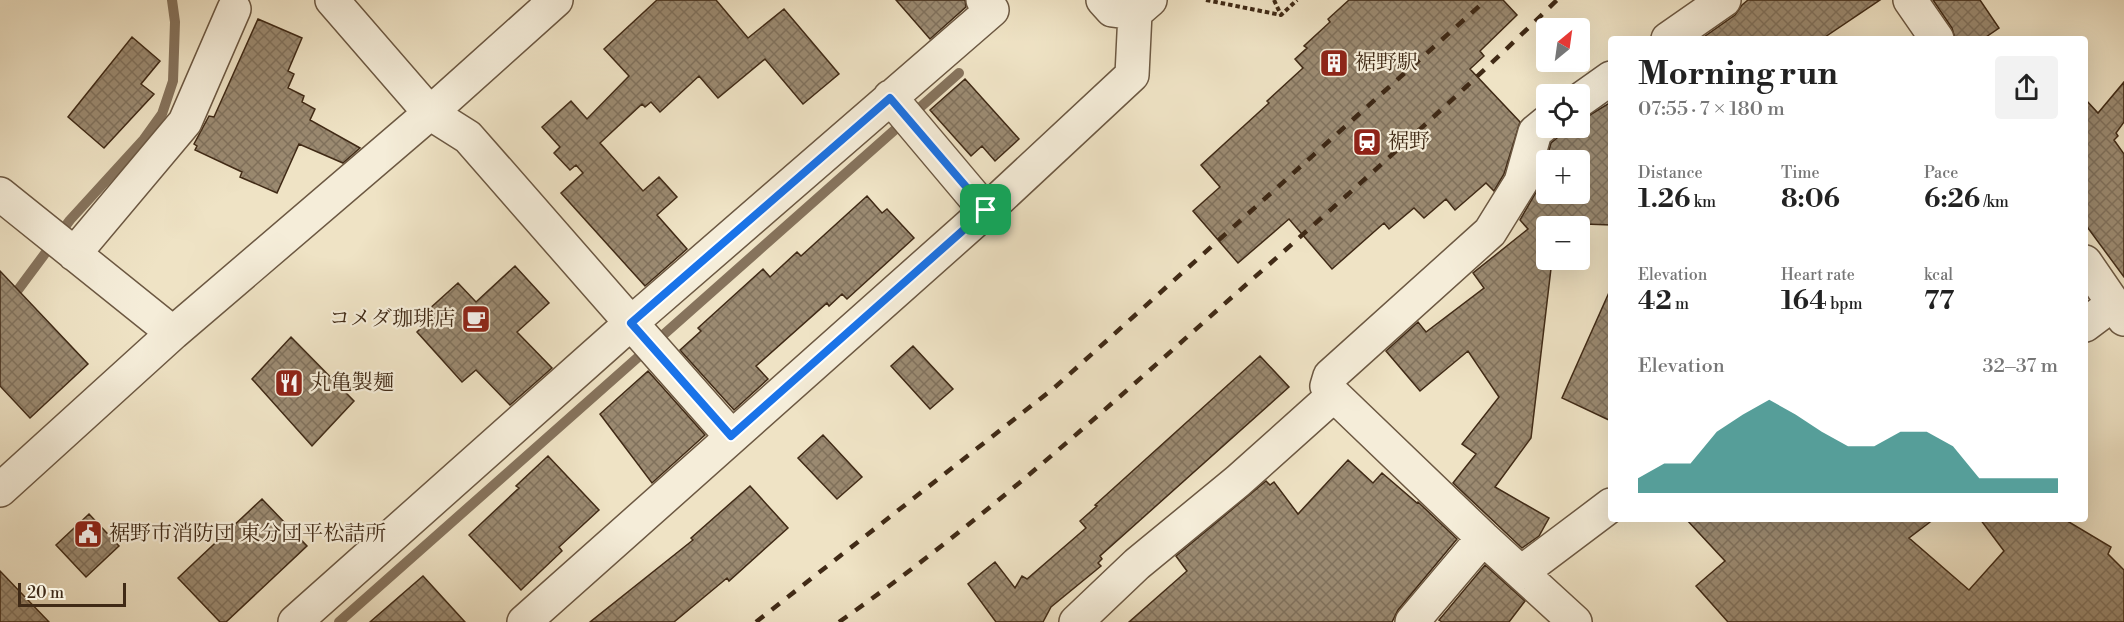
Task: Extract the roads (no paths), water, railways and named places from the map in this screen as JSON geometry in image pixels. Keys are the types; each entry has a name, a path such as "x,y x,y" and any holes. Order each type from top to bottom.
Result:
{"street":[{"path":"332,0 430,113 468,137 731,436"},
{"path":"0,490 173,333 430,113 556,0"},
{"path":"295,622 643,337 901,111 992,10 983,0"},
{"path":"524,622 986,210 1132,75 1143,6 1112,10 1103,0"},
{"path":"1672,36 1724,0"},
{"path":"1910,0 1934,36"},
{"path":"74,254 185,122 234,9"},
{"path":"1590,93 1608,80"},
{"path":"901,111 986,210"},
{"path":"1536,131 1521,182 1490,232 1330,376 1327,386 1483,538 1575,622"},
{"path":"0,194 173,333"},
{"path":"2088,266 2119,309 2088,324"},
{"path":"1076,622 1137,564 1238,481 1334,395"},
{"path":"1522,572 1608,507"},
{"path":"1412,622 1483,538"}],"waterway":[{"path":"0,314 70,220 144,139 162,114 173,81 175,22 172,0"},
{"path":"339,622 959,73"}],"railway":[{"path":"756,622 1054,388 1486,0"},
{"path":"839,622 939,548 1035,470 1307,231 1557,0"}],"place":[{"name":"裾野駅","path":"1334,63"},
{"name":"裾野","path":"1367,142"},
{"name":"コメダ珈琲店","path":"476,319"},
{"name":"丸亀製麺","path":"289,383"},
{"name":"裾野市消防団 東分団平松詰所","path":"88,534"}]}
